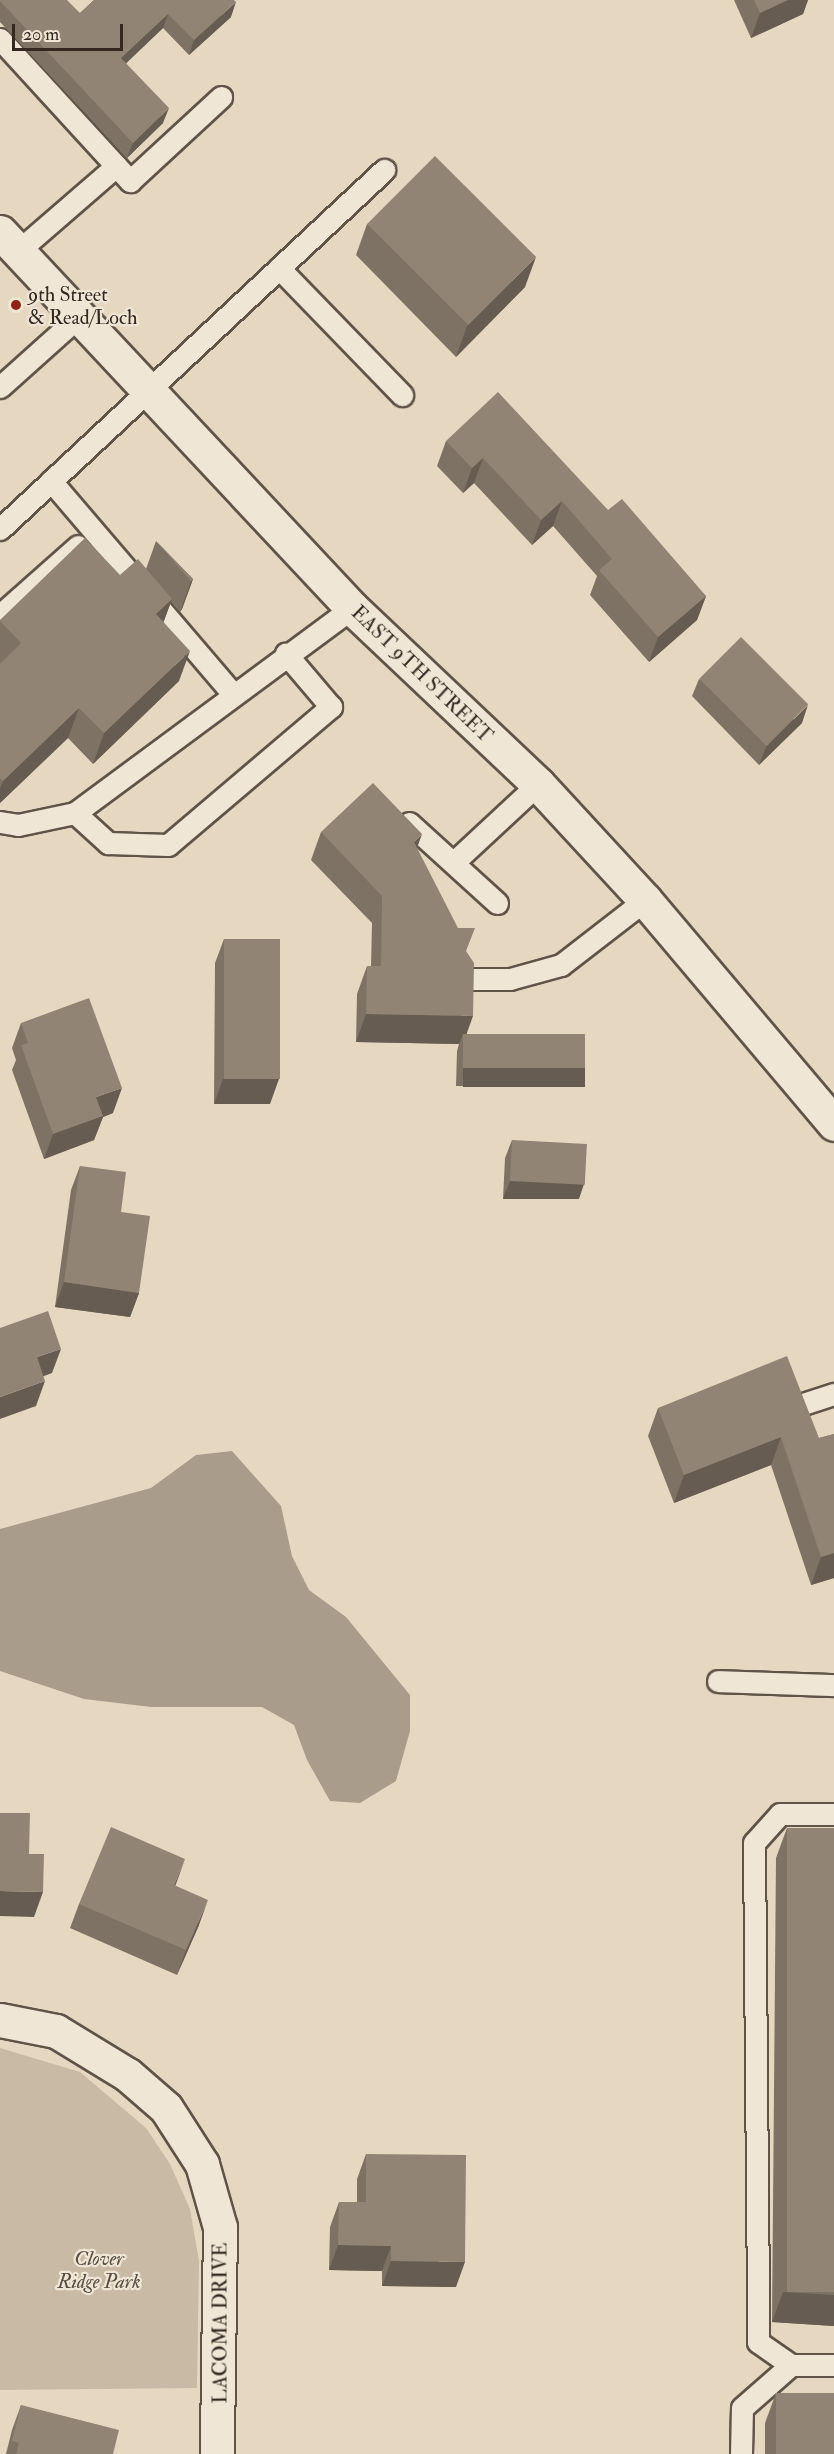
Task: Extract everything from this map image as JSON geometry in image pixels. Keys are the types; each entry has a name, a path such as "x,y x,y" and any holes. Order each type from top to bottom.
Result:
{"main road":[{"name":"EAST 9TH STREET","path":"9,241 352,608 538,784 645,900 825,1113"},
{"name":"LACOMA DRIVE","path":"0,2020 56,2031 128,2075 166,2108 202,2164 220,2227 217,2454"}],"lane":[{"path":"2,44 130,181 221,97"},
{"path":"9,241 116,166"},
{"path":"0,529 384,170"},
{"path":"279,268 402,395"},
{"path":"0,387 79,316"},
{"path":"51,481 233,694"},
{"path":"0,615 94,532"},
{"path":"0,822 18,825 75,813 286,654 352,608"},
{"path":"75,813 108,843 168,845 331,707 286,654"},
{"path":"454,862 538,784"},
{"path":"409,823 497,903"},
{"path":"469,979 510,979 561,965 645,900"},
{"path":"803,1404 834,1394"},
{"path":"718,1681 834,1685"},
{"path":"834,1814 780,1814 754,1844 758,2342 791,2365 834,2365"},
{"path":"741,2454 742,2408 791,2365"}],"green space":[{"name":"Clover Ridge Park","path":"0,2048 80,2072 146,2128 170,2164 190,2209 199,2261 197,2388 0,2390"}],"shaded area":[{"path":"232,1451 281,1506 292,1556 309,1590 346,1617 410,1695 410,1731 396,1781 360,1803 330,1801 307,1760 294,1725 262,1707 151,1707 84,1699 0,1671 0,1529 151,1488 196,1455"}],"building":[{"path":"0,0 67,0 80,13 94,0 234,0 236,2 194,40 168,14 121,58 169,108 133,143"},
{"path":"754,0 788,0 760,13"},
{"path":"435,156 536,257 468,325 367,224"},
{"path":"498,392 608,510 622,499 706,596 658,637 599,570 612,559 562,501 541,520 483,458 472,468 446,441"},
{"path":"85,538 120,575 138,559 172,599 156,614 190,651 104,733 79,708 3,781 0,778 0,664 21,643 0,620"},
{"path":"156,541 193,579 191,581"},
{"path":"741,637 808,704 766,746 699,679"},
{"path":"373,783 422,834 414,842 458,928 475,928 466,951 474,963 473,1016 366,1014 367,966 381,966 382,896 321,832"},
{"path":"224,939 280,939 280,1079 224,1079"},
{"path":"89,998 122,1088 96,1097 103,1116 53,1134 21,1045 28,1043 21,1023"},
{"path":"463,1034 585,1034 585,1068 463,1068"},
{"path":"512,1140 587,1144 585,1185 510,1181"},
{"path":"80,1166 126,1172 121,1212 150,1216 139,1293 64,1282"},
{"path":"48,1311 61,1349 37,1357 45,1381 0,1397 0,1328"},
{"path":"787,1356 819,1438 834,1434 834,1553 821,1557 781,1437 684,1475 658,1408"},
{"path":"0,1813 30,1813 29,1854 44,1854 43,1892 0,1891"},
{"path":"111,1827 185,1859 174,1885 208,1900 186,1950 79,1904"},
{"path":"787,1828 834,1828 834,2292 787,2292"},
{"path":"366,2154 466,2155 465,2262 391,2261 391,2246 338,2245 339,2202 366,2202"},
{"path":"776,2393 834,2393 834,2454 776,2454"},
{"path":"21,2405 119,2430 113,2454 16,2454 19,2443 12,2441"}],"place":[{"name":"9th Street & Read/Loch","path":"16,305"}]}
